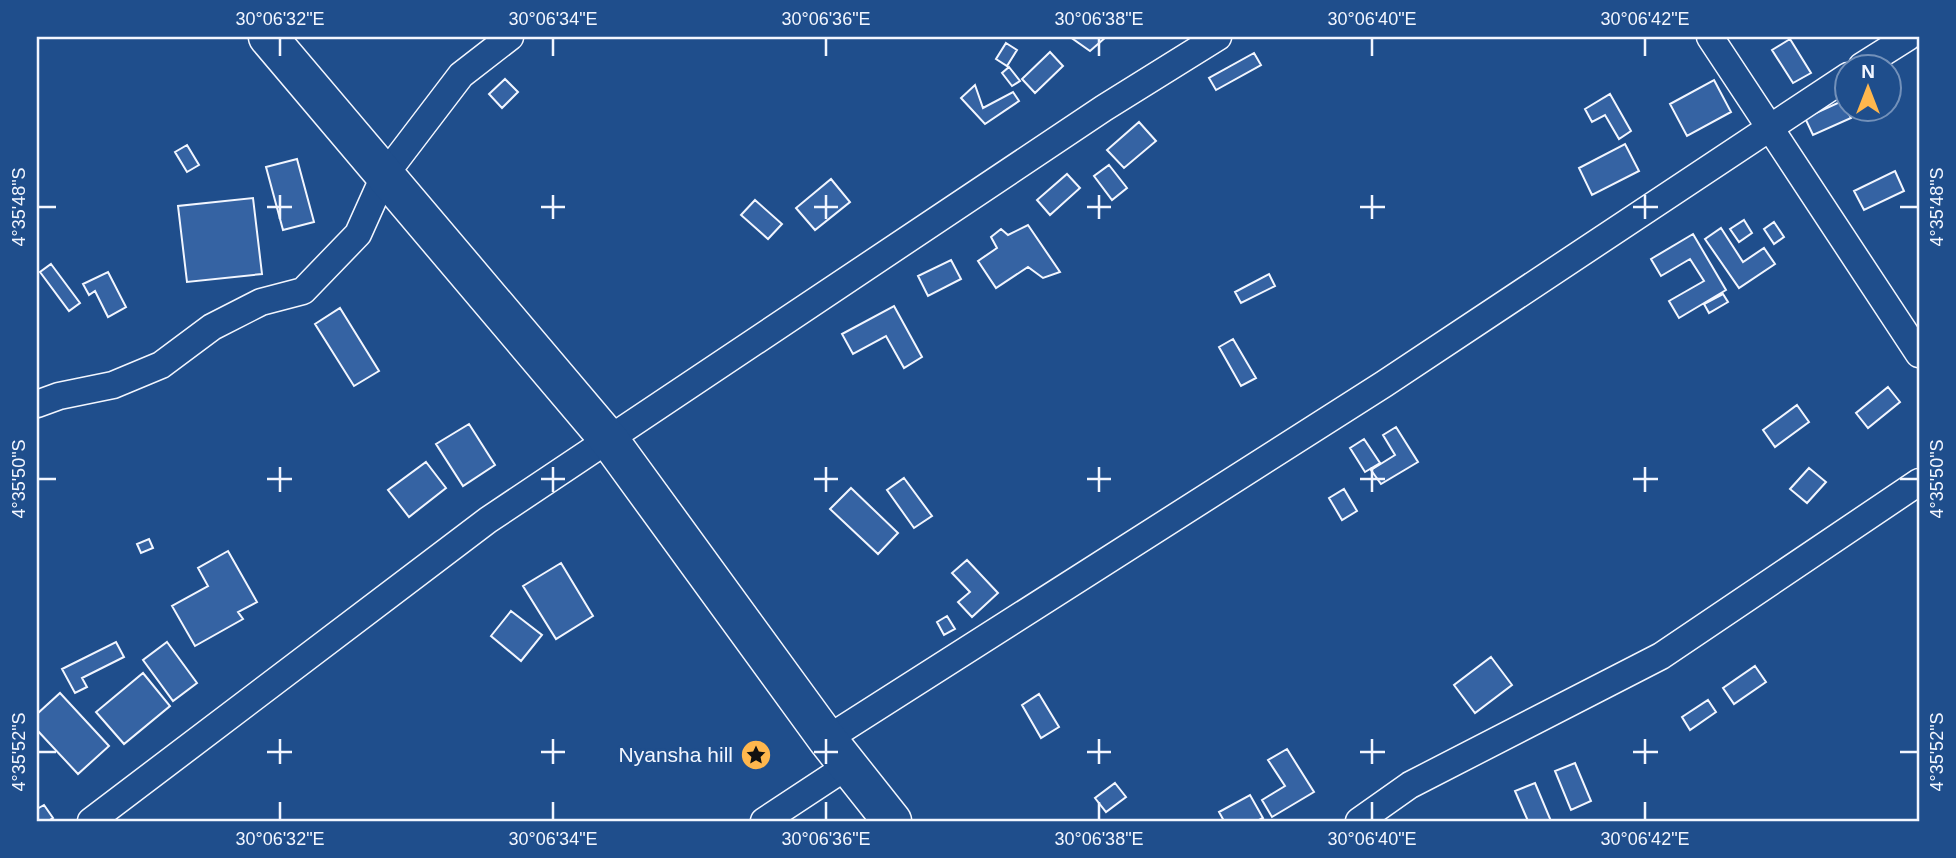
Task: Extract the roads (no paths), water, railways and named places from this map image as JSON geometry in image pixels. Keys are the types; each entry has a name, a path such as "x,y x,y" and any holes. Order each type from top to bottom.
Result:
{"highway":[{"path":"268,37 610,441 838,752 892,821"}],"street":[{"path":"37,404 58,396 113,385 161,365 212,327 261,302 303,291 358,234 384,176 461,75 510,37"},
{"path":"91,821 488,520 610,441 1104,108 1218,37"},
{"path":"1710,37 1919,354"},
{"path":"1884,52 1908,37"},
{"path":"764,821 838,752 1834,84"},
{"path":"1359,821 1410,785 1661,656 1919,482"}],"place":[{"name":"Nyansha hill","path":"756,755"}]}
